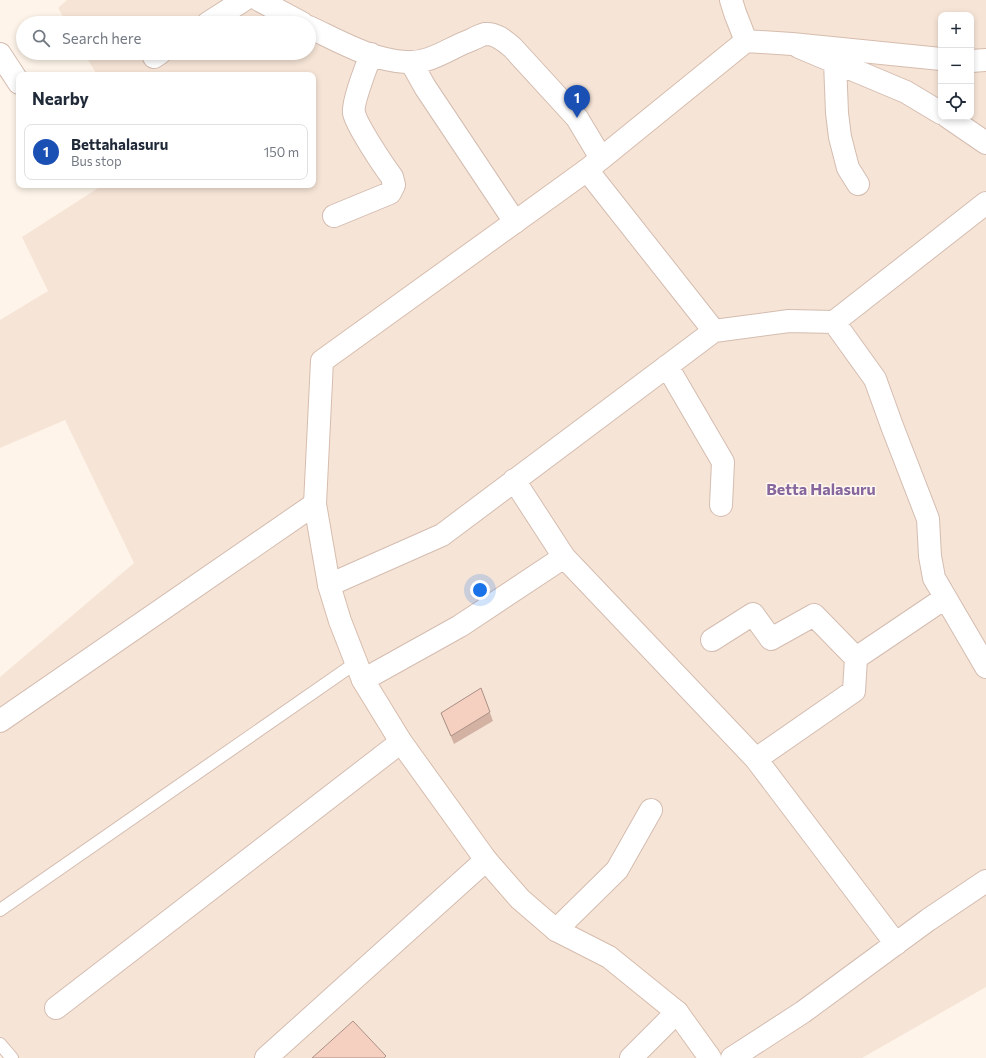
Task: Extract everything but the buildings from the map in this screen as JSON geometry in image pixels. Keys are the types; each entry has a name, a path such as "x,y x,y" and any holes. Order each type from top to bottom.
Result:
{"street":[{"path":"219,16 244,0"},
{"path":"259,0 289,16"},
{"path":"731,0 746,41"},
{"path":"316,30 353,48 405,62 425,61 485,34 500,37 512,47 578,118 594,164 714,331"},
{"path":"710,1058 677,1012 609,957 556,930 520,899 486,860 400,742 360,671 340,621 329,585 315,504 322,361 594,164 746,41 792,44 938,59"},
{"path":"792,44 906,92 938,111"},
{"path":"0,54 16,78"},
{"path":"334,216 390,193 394,185 392,177 358,124 354,113 354,103 372,54"},
{"path":"974,60 986,60"},
{"path":"411,62 425,88 515,222"},
{"path":"835,62 840,137 848,168 858,184"},
{"path":"952,120 986,143"},
{"path":"329,585 442,534 714,331 789,321 834,322 986,203"},
{"path":"834,322 875,378 928,519 930,556 934,578 986,667"},
{"path":"667,366 723,462 721,505"},
{"path":"514,480 564,556 756,759 896,944"},
{"path":"0,721 315,504"},
{"path":"360,671 460,626 564,556"},
{"path":"856,658 945,598"},
{"path":"712,640 753,614 771,639 814,615 856,658 854,691 756,759"},
{"path":"56,1008 400,742"},
{"path":"556,930 617,870 651,810"},
{"path":"266,1058 486,860"},
{"path":"732,1058 803,1012 928,920 986,881"},
{"path":"631,1058 677,1012"}],"lane":[{"path":"0,910 360,671"},
{"path":"0,1044 12,1058"}],"shaded area":[{"path":"67,0 986,0 986,987 862,1058 13,1058 0,1036 0,677 134,563 65,420 0,448 0,320 48,291 22,237 98,188 316,188 316,72 95,72 88,60 316,60 316,16 63,16 58,8"}],"place":[{"name":"Bettahalasuru","path":"577,118"}],"district":[{"name":"Betta Halasuru","path":"821,488"}]}
